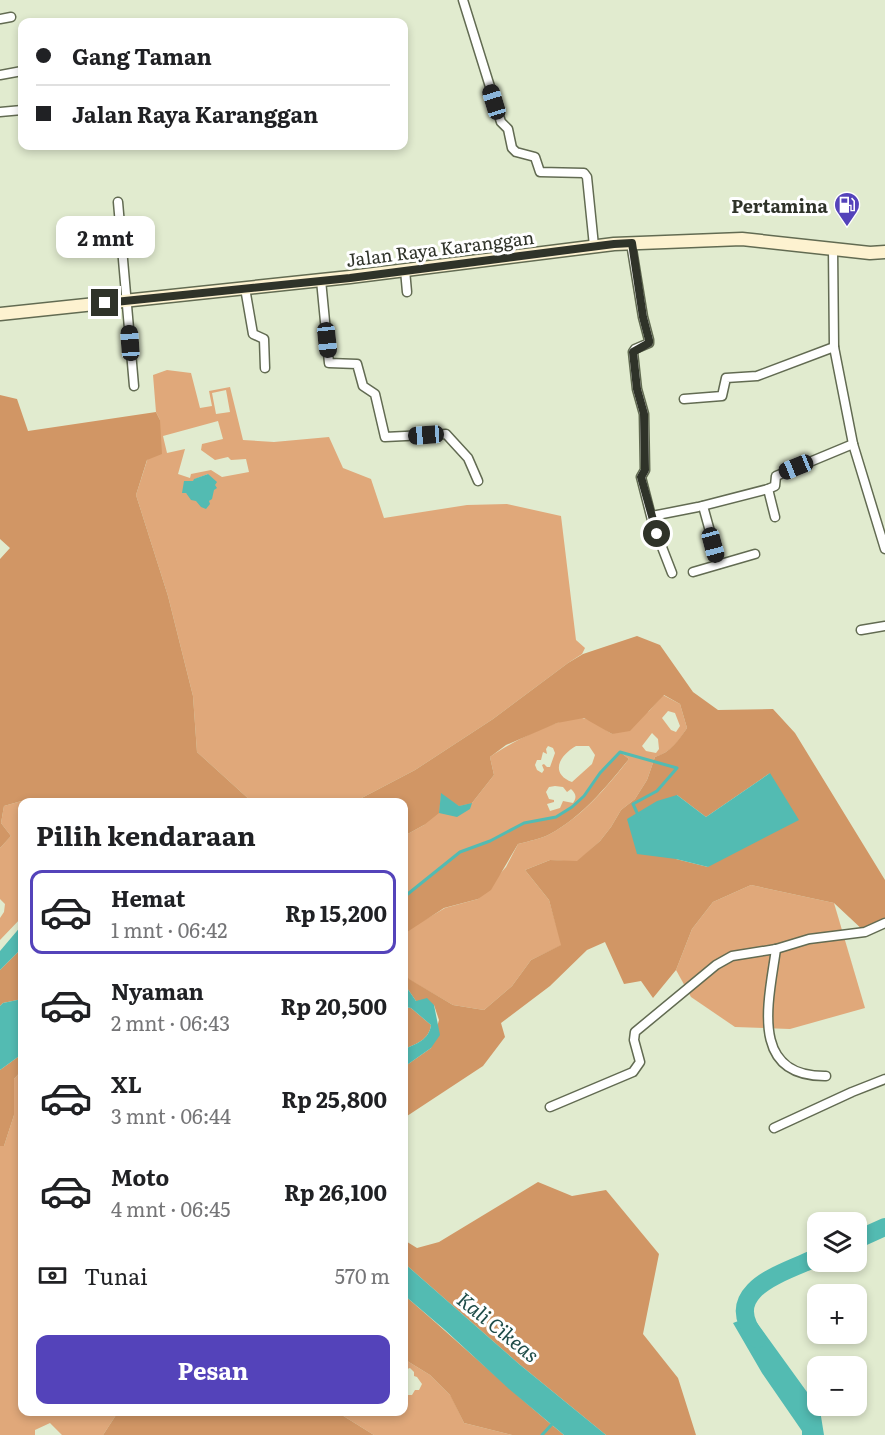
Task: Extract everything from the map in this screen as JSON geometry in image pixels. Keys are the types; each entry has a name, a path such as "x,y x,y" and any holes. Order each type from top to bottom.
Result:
{"street":[{"path":"463,0 501,123 508,129 512,148 516,152 535,157 540,172 584,173 587,177 594,246"},
{"path":"0,19 11,17"},
{"path":"0,75 18,72"},
{"path":"0,112 18,110"},
{"path":"118,202 134,386"},
{"name":"Jalan Raya Karanggan","path":"0,314 321,280 632,243 742,239 870,253 885,252"},
{"path":"632,243 643,317 649,340 647,344 635,349 633,356 644,419 645,470 641,477 672,573"},
{"path":"833,248 834,347 853,444 885,549"},
{"path":"405,270 408,292"},
{"path":"321,280 330,363 357,364 363,386 375,394 384,436 388,438 446,434 468,458 478,481"},
{"path":"245,288 253,334 264,339 265,368"},
{"path":"684,399 721,397 724,394 726,378 757,376 834,347"},
{"path":"652,516 703,506 768,489 775,486 776,476 853,444"},
{"path":"768,489 775,517"},
{"path":"703,506 719,564"},
{"path":"693,572 755,554"},
{"path":"861,630 885,626"},
{"path":"550,1107 633,1072 640,1062 634,1040 635,1032 716,965 732,956 776,949 809,939 865,932 885,922"},
{"path":"776,949 768,1021 771,1045 783,1062 795,1071 808,1076 826,1076"},
{"path":"774,1128 885,1079"}],"shaded area":[{"path":"167,370 191,373 200,408 212,406 209,391 230,387 243,440 274,442 329,437 343,468 371,479 384,518 467,505 507,504 561,516 576,640 585,648 582,654 493,719 415,770 362,798 248,798 197,752 193,696 168,596 136,495 160,420 156,412 153,375","holes":["226,390 230,412 216,414 212,393","218,421 223,439 202,444 201,450 215,460 228,457 231,460 246,459 249,472 222,477 211,470 191,474 190,478 178,474 185,449 167,453 163,436","208,474 212,496 209,501 186,493 195,479"]},
{"path":"0,395 17,399 28,431 156,412 160,420 162,454 147,460 136,495 168,596 193,696 197,752 248,798 18,798 18,802 4,806 1,823 11,836 0,848 0,559 10,548 0,539"},
{"path":"637,636 660,645 693,692 718,710 773,709 795,733 885,880 885,923 865,932 834,903 751,885 713,902 692,929 676,970 653,998 641,981 624,984 605,942 587,950 550,986 501,1023 505,1037 483,1066 408,1115 408,1064 431,1048 439,1020 434,1005 416,1001 408,989 408,978 453,1005 484,1010 512,986 531,960 561,945 549,900 525,870 550,860 577,861 600,841 621,810 635,799 647,780 655,757 670,749 687,728 680,704 664,695 630,731 612,734 584,718 557,723 506,745 490,757 494,775 472,803 459,806 441,794 439,813 408,834 408,798 362,798 415,770 493,719 583,654","holes":["770,773 708,867 676,859 677,795 706,817"]},
{"path":"663,695 680,704 687,728 674,746 655,757 647,780 635,799 621,810 600,841 577,862 550,860 525,870 549,900 562,945 531,960 512,986 484,1010 453,1005 408,979 408,930 445,908 478,899 506,867 518,844 546,836 573,819 603,791 629,759 620,752 600,773 584,796 556,817 507,831 490,841 460,852 408,894 408,834 424,825 441,793 472,803 494,775 490,757 548,726 582,718 612,734 649,711","holes":["668,711 675,713 680,726 676,732 671,730 662,718","652,733 658,739 659,749 656,753 646,751 642,746","548,746 553,748 555,753 550,767 542,765 544,770 542,773 535,765 537,760 541,760 543,752 547,754","576,746 589,746 595,755 592,764 572,782 565,778 559,769 559,764","549,787 563,787 567,792 571,789 575,794 573,803 563,801 560,808 550,811 547,804 554,800 549,799 546,792"]},
{"path":"620,752 629,759 603,790 573,819 550,834 518,844 491,890 478,899 444,908 408,931 408,894 460,852 490,841 524,823 556,817 572,807 584,796 600,773"},
{"path":"18,802 18,921 0,940 0,918 5,904 0,899 0,848 11,836 1,823 4,806"},
{"path":"751,885 834,903 865,1008 790,1029 735,1027 691,997 676,970 692,929 713,902"},
{"path":"18,952 18,1000 3,1003 0,1006 0,970"},
{"path":"408,1008 431,1025 425,1038 408,1047"},
{"path":"18,1057 18,1074 14,1079 14,1115 4,1146 0,1146 0,1070"},
{"path":"18,1074 18,1416 115,1416 103,1435 62,1435 50,1423 35,1430 35,1435 0,1435 0,1146 4,1146 14,1115 14,1079"},
{"path":"538,1182 572,1196 606,1190 659,1254 643,1334 678,1378 696,1435 606,1435 519,1364 408,1267 408,1242 417,1248 439,1242"},
{"path":"408,1299 564,1435 512,1435 464,1423 450,1395 430,1375 408,1361"},
{"path":"408,1361 430,1375 451,1396 464,1423 512,1435 374,1435 343,1416 408,1416 408,1395 419,1390 422,1384 410,1368 408,1369"},
{"path":"115,1416 343,1416 374,1435 103,1435"}],"water":[{"path":"208,474 217,482 215,485 217,488 206,509 191,500 186,493 182,493 184,481 193,481"},
{"path":"770,773 799,820 708,867 676,859 637,854 627,819 657,801 677,795 706,817"},
{"path":"441,793 459,806 472,803 470,809 457,817 439,813"},
{"path":"18,930 18,952 0,970 0,951"},
{"path":"408,989 416,1001 427,998 434,1005 440,1035 431,1048 408,1064 408,1047 425,1038 431,1025 408,1008"},
{"path":"18,1000 18,1057 0,1070 0,1006 3,1003"},
{"path":"408,1267 519,1364 606,1435 564,1435 509,1389 408,1298"},
{"path":"752,1316 807,1392 807,1416 821,1416 824,1435 802,1435 802,1431 762,1373 733,1323"}],"waterway":[{"path":"408,894 460,852 490,841 524,823 556,817 572,807 584,796 600,773 620,752 677,768 657,791 633,804 639,817"},
{"path":"867,1235 885,1227"},
{"path":"757,1339 747,1322 745,1308 750,1296 773,1277 807,1262"},
{"path":"542,1435 553,1423"}],"place":[{"name":"Pertamina","path":"847,228"}],"route":[{"path":"105,303 350,278 632,243 643,317 649,340 649,343 633,352 637,389 644,414 645,470 641,477 657,534"}],"water label":[{"name":"Kali Cikeas","path":"499,1326"}]}
